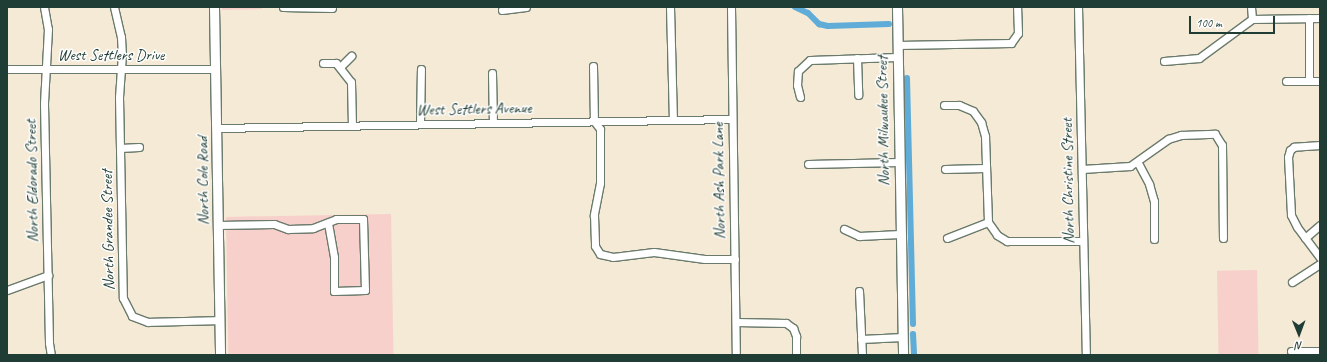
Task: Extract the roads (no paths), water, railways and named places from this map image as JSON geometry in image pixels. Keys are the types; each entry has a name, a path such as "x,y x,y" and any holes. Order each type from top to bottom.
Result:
{"main road":[{"name":"North Cole Road","path":"214,7 220,355"},
{"name":"North Milwaukee Street","path":"898,7 897,57 903,355"}],"street":[{"name":"North Eldorado Street","path":"44,7 48,30 44,104 51,355"},
{"name":"North Grandee Street","path":"114,7 121,37 120,148 123,298 132,316 148,322 220,320"},
{"path":"283,7 332,8"},
{"path":"502,10 526,7"},
{"path":"670,7 673,120"},
{"name":"North Ash Park Lane","path":"731,7 736,355"},
{"path":"897,45 1006,43 1014,40 1018,33 1017,7"},
{"name":"North Christine Street","path":"1078,7 1086,355"},
{"path":"1251,7 1252,19"},
{"path":"1309,18 1309,81"},
{"path":"1164,62 1199,58 1252,19 1320,18"},
{"path":"340,67 351,56"},
{"path":"800,98 796,78 798,71 805,63 817,59 897,57"},
{"path":"857,58 858,95"},
{"path":"323,63 336,63 351,82 352,125"},
{"path":"593,66 594,121 600,129 600,182 594,215 595,246 600,254 613,257 654,252 705,259 734,259"},
{"name":"West Settlers Drive","path":"7,69 216,69"},
{"path":"420,124 421,69"},
{"path":"492,73 493,123"},
{"path":"1286,82 1320,81"},
{"path":"944,105 959,106 973,111 981,122 985,136 988,222 997,235 1006,241 1083,241"},
{"name":"West Settlers Avenue","path":"217,128 732,119"},
{"path":"1082,170 1122,168 1138,163 1157,145 1168,139 1181,135 1215,134 1220,138 1222,144 1223,238"},
{"path":"1320,145 1300,145 1290,150 1288,157 1289,203 1297,227 1320,257"},
{"name":"North Grandee Street","path":"120,148 138,147"},
{"path":"808,164 899,162"},
{"path":"1138,163 1149,184 1154,201 1154,239"},
{"path":"945,169 985,168"},
{"path":"218,225 274,224 288,229 313,228 336,219 363,219 365,290 334,290 334,257 328,223"},
{"path":"947,238 988,222"},
{"path":"1305,238 1320,225"},
{"path":"844,229 859,236 900,234"},
{"path":"1292,282 1320,264"},
{"path":"7,290 48,274"},
{"path":"859,291 860,339 862,355"},
{"path":"736,322 786,323 793,328 796,336 796,355"},
{"path":"860,339 903,338"},
{"path":"1291,343 1291,353 1320,351"}],"waterway":[{"path":"795,7 808,13 819,24 828,26 889,24"},
{"path":"907,78 913,324"},
{"path":"913,334 914,355"}]}
